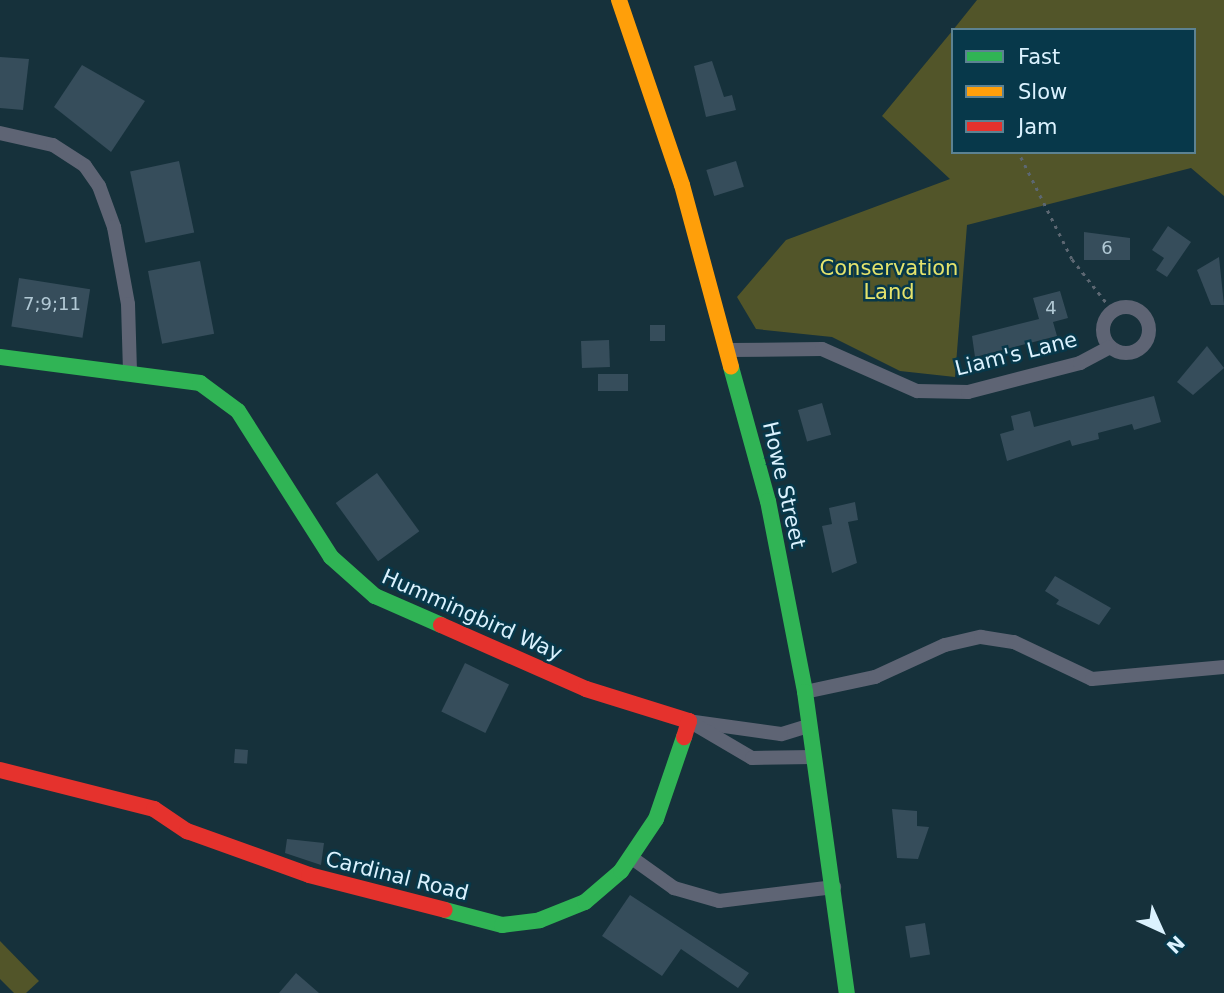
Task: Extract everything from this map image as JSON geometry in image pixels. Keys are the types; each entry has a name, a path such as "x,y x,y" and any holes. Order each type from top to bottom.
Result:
{"street":[{"name":"Howe Street","path":"619,0 729,351 768,501 805,692 847,993"},
{"path":"0,133 53,145 85,166 99,186 114,227 128,304 130,371"},
{"name":"Liam's Lane","path":"729,351 822,349 917,391 968,392 1080,363 1110,347 1137,351 1149,335 1147,320 1136,309 1113,311 1104,325 1110,347"},
{"name":"Hummingbird Way","path":"0,357 193,380 238,411 331,556 375,596 586,689 689,721 780,733 808,726"},
{"path":"805,692 888,673 945,645 981,637 1014,642 1092,679 1224,667"},
{"name":"Hummingbird Way","path":"689,721 752,758 813,757"},
{"name":"Cardinal Road","path":"0,770 154,809 187,831 309,875 502,925 540,920 585,902 632,858 656,819 689,721"},
{"path":"632,858 674,888 719,901 834,887"}],"path":[{"path":"1021,157 1072,258 1113,311"}],"green space":[{"name":"Conservation Land","path":"977,0 1224,0 1224,196 1191,168 967,225 955,377 900,371 832,337 756,329 737,297 786,240 950,179 882,116 951,32 951,154 1196,154 1196,28 954,28"},
{"path":"0,941 39,981 26,993 14,993 0,979"}],"building":[{"path":"0,57 29,59 23,110 0,108"},
{"path":"712,61 724,97 732,95 736,110 706,117 694,66"},
{"path":"82,65 145,101 111,152 54,107"},
{"path":"179,161 194,232 145,243 130,171"},
{"path":"736,161 744,187 714,196 706,170"},
{"path":"1168,226 1191,242 1167,277 1156,270 1164,258 1152,250"},
{"path":"1084,232 1130,238 1130,260 1084,260"},
{"path":"1219,257 1224,305 1211,305 1197,270"},
{"path":"200,261 214,334 162,344 148,271"},
{"path":"19,278 90,289 82,338 11,326"},
{"path":"1060,291 1068,318 1053,322 1057,336 975,357 972,336 1039,319 1033,298"},
{"path":"650,325 665,325 665,341 650,341"},
{"path":"609,340 610,367 582,368 581,341"},
{"path":"1207,346 1224,368 1193,395 1177,382"},
{"path":"598,374 628,374 628,391 598,391"},
{"path":"1154,396 1161,422 1134,430 1132,424 1098,433 1099,439 1072,446 1070,440 1007,461 1000,434 1014,430 1011,416 1030,411 1034,427"},
{"path":"822,403 831,435 807,442 798,410"},
{"path":"377,473 419,531 378,561 336,503"},
{"path":"855,502 858,520 848,522 857,563 832,573 822,526 832,524 829,508"},
{"path":"1055,576 1111,608 1099,625 1056,604 1059,600 1045,591"},
{"path":"465,663 509,684 485,733 441,712"},
{"path":"235,749 248,750 247,764 234,763"},
{"path":"892,809 917,811 917,826 929,827 918,859 897,858"},
{"path":"287,839 324,843 321,865 285,853"},
{"path":"630,895 749,973 738,988 681,949 662,976 602,936"},
{"path":"925,923 930,955 910,958 905,926"},
{"path":"296,973 319,993 279,993"}],"traffic: fast":[{"path":"0,357 200,383 238,411 331,557 375,596 441,625"},
{"path":"731,367 768,501 805,692 847,993"},
{"path":"445,910 502,925 540,920 585,902 621,871 656,819 684,737"}],"traffic: slow":[{"path":"619,0 682,185 731,367"}],"traffic: jam":[{"path":"441,625 586,689 689,721 684,737"},
{"path":"0,770 154,809 187,831 309,875 445,910"}]}
